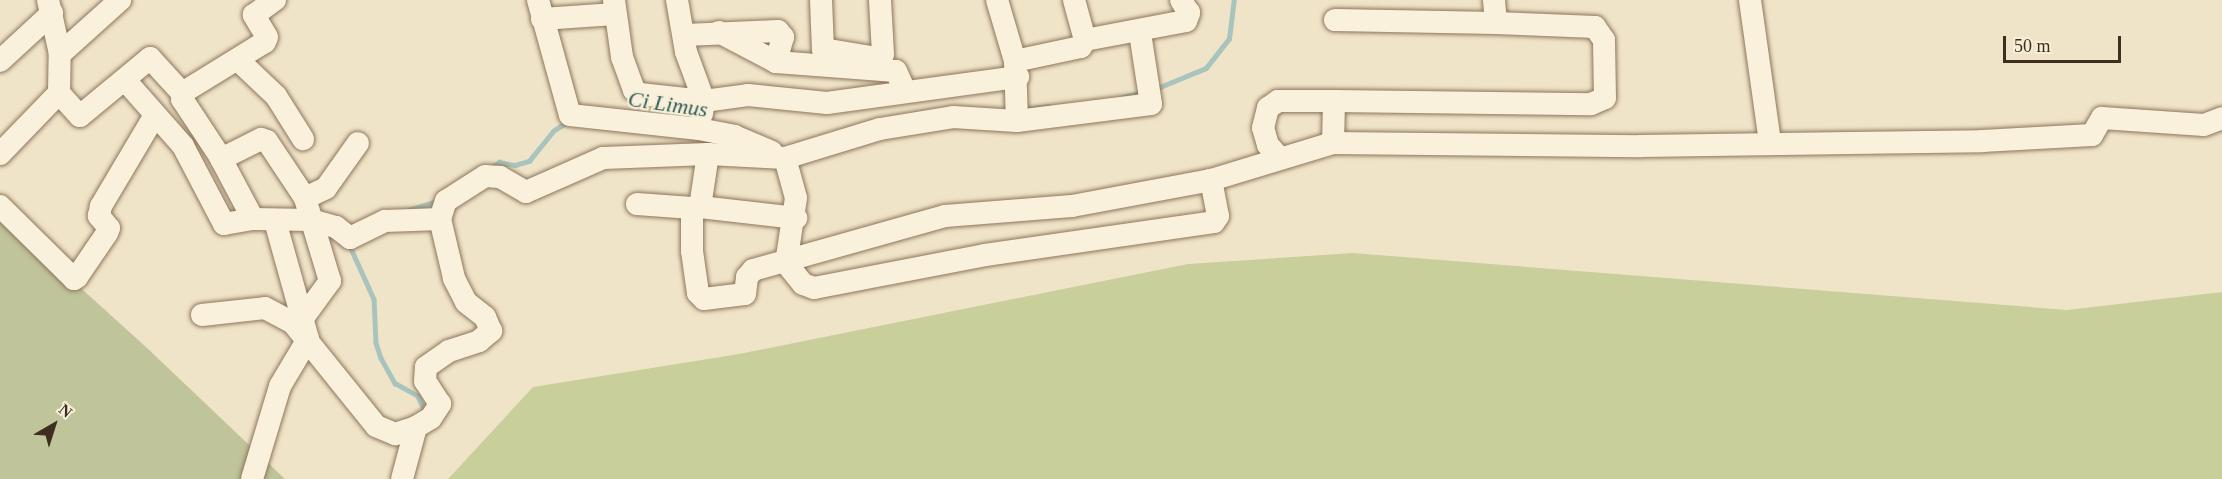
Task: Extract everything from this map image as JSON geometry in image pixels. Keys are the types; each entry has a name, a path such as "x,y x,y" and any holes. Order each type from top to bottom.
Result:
{"street":[{"path":"60,54 120,0"},
{"path":"182,93 267,40 254,15 275,0"},
{"path":"677,0 685,35 686,52 704,101 699,129"},
{"path":"821,0 821,46 826,51 881,57 880,0"},
{"path":"997,0 1017,69 1017,121"},
{"path":"785,158 735,136 699,129 570,116 540,9 614,7 621,57 636,93 704,101 748,94 827,103 905,91 1017,69 1081,47 1085,40 1074,0"},
{"path":"1085,40 1140,33 1186,21 1189,13 1181,0"},
{"path":"1494,0 1496,22"},
{"path":"1750,0 1770,142"},
{"path":"50,6 60,54 59,93 80,116 150,58 182,93 182,99 221,159 253,219"},
{"path":"0,61 50,6"},
{"path":"1278,156 1268,145 1263,129 1268,108 1278,101 1591,104 1605,98 1604,40 1595,27 1496,22 1335,20"},
{"path":"685,35 719,32 782,32 776,62 896,71 905,91"},
{"path":"275,221 306,328 376,426 395,434 416,427 431,418 440,404 425,381 426,367 449,351 479,341 490,330 485,317 466,302 454,278 440,219 446,201 484,176 500,177 526,192 603,158 708,154 785,158 880,129 953,117 1017,121 1151,104 1140,33"},
{"path":"238,60 276,96 303,139"},
{"path":"125,80 188,153 224,224 253,219 310,220 336,227 350,238 385,221 440,219"},
{"path":"4,141 59,93"},
{"path":"1333,143 1334,101"},
{"path":"0,206 74,279 107,233 109,228 99,216 101,206 155,115"},
{"path":"708,154 696,207 692,251 698,293 704,299 745,294 749,272 945,216 1072,206 1211,180 1257,168 1278,156 1333,143 1641,146 2081,136 2095,135 2102,117 2204,125 2222,118"},
{"path":"221,159 261,139 267,141 305,198 330,281 280,386 252,479"},
{"path":"305,198 326,188 358,143"},
{"path":"785,158 796,198 796,218 786,263"},
{"path":"786,263 803,284 814,288 985,255 1214,222 1218,216 1211,180"},
{"path":"637,204 696,207 796,218"},
{"path":"202,315 265,308 306,328"},
{"path":"402,479 416,427"}],"green space":[{"path":"0,215 147,348 285,479 0,479"},
{"path":"1353,253 2067,310 2222,292 2222,479 448,479 533,387 739,354 1188,264"}],"waterway":[{"name":"Ci Limus","path":"1155,89 1206,68 1229,39 1234,0"},
{"name":"Ci Limus","path":"1123,97 1143,92"},
{"name":"Ci Limus","path":"1024,109 1049,106"},
{"name":"Ci Limus","path":"490,168 499,162 515,165 529,161 553,131 569,121"},
{"name":"Ci Limus","path":"408,210 440,200"},
{"name":"Ci Limus","path":"349,244 374,299 376,343 381,358 395,383 418,396 425,411"}]}
